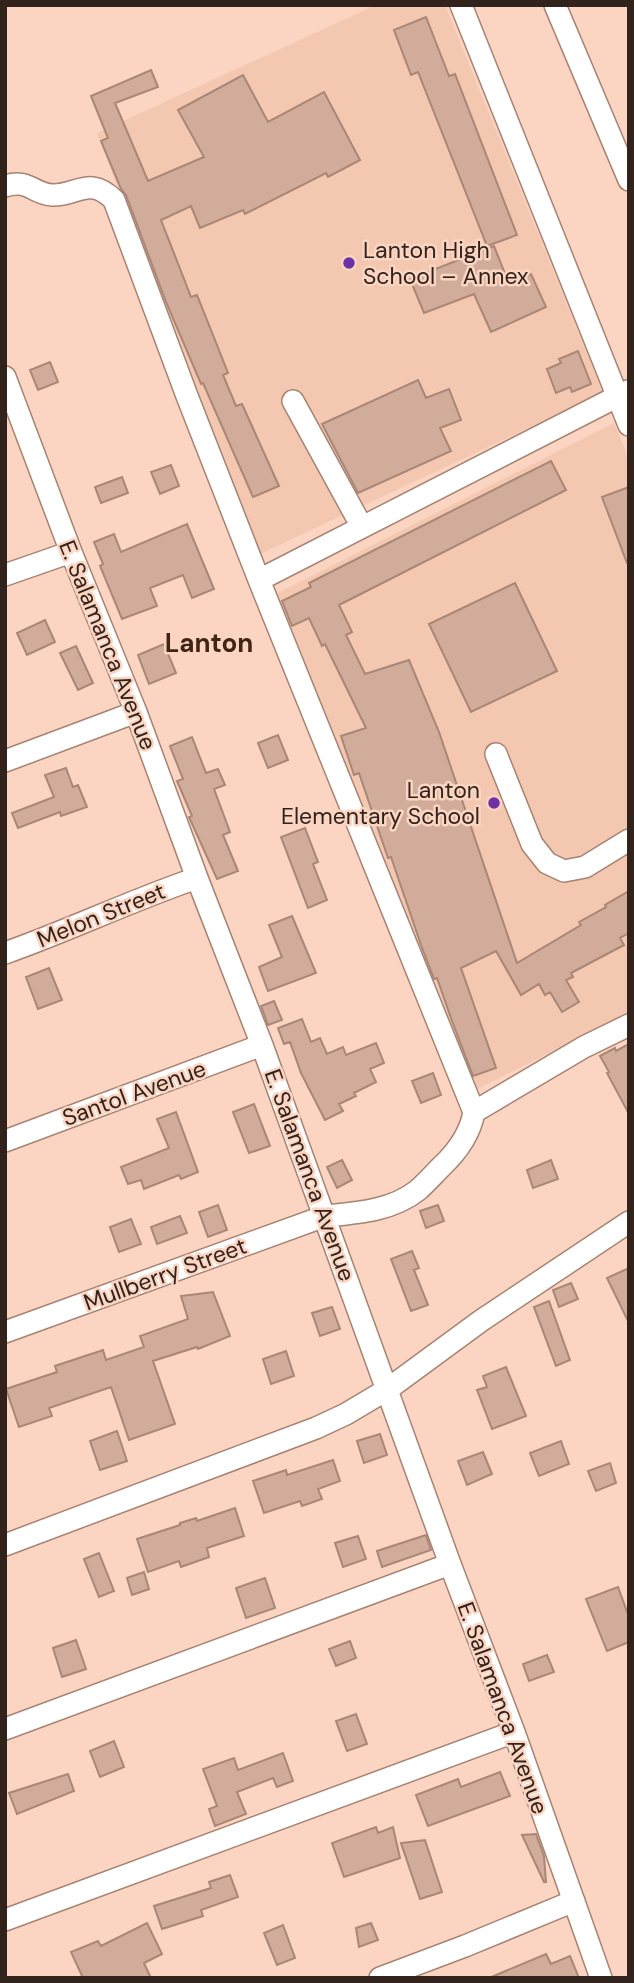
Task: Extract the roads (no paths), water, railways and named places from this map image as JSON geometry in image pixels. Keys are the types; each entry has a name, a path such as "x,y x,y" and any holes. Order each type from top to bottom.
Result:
{"street":[{"path":"461,5 623,394 629,425"},
{"path":"555,5 629,180"},
{"path":"5,186 23,183 49,195 78,189 98,189 114,200 259,580 474,1112 584,1047 629,1025"},
{"name":"E. Salamanca Avenue","path":"5,377 262,1045 450,1564 514,1732 601,1978"},
{"path":"259,580 623,394"},
{"path":"293,401 362,527"},
{"path":"5,575 71,552"},
{"path":"5,761 136,712"},
{"path":"496,754 531,844 547,863 564,871 585,867 629,840"},
{"name":"Melon Street","path":"5,953 47,939 121,906 197,878"},
{"name":"Santol Avenue","path":"5,1141 262,1045"},
{"name":"Mullberry Street","path":"5,1332 325,1216 365,1213 393,1203 416,1192 455,1153 471,1127 474,1112"},
{"path":"5,1545 316,1428 346,1414 388,1389 482,1320 629,1222"},
{"path":"5,1729 450,1564"},
{"path":"5,1920 514,1732"},
{"path":"380,1978 574,1901"}],"place":[{"name":"Lanton High School – Annex","path":"349,263"},
{"name":"Lanton Elementary School","path":"494,803"}],"district":[{"name":"Lanton","path":"209,643"}]}
